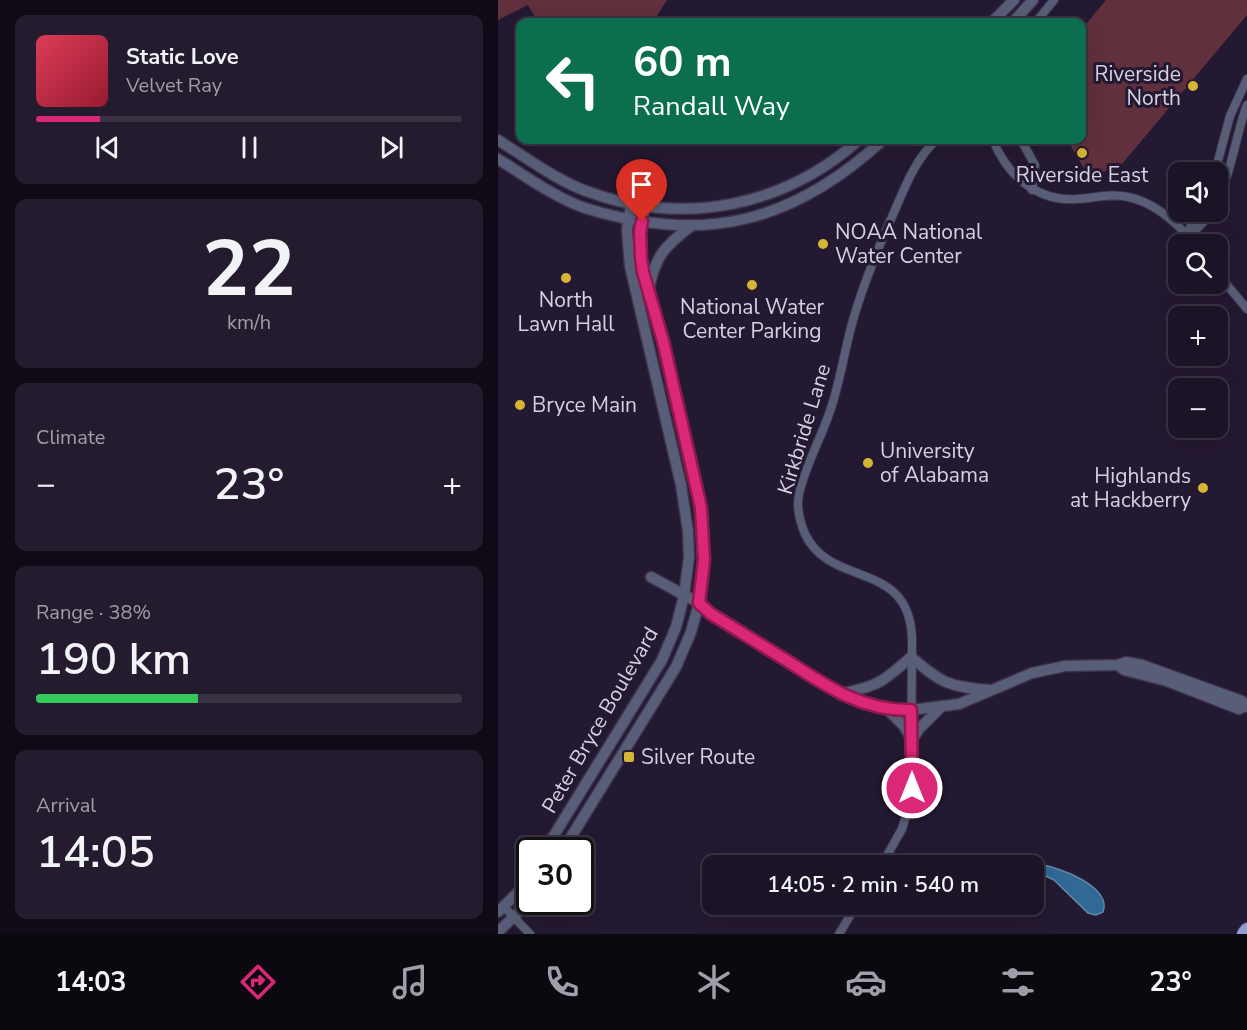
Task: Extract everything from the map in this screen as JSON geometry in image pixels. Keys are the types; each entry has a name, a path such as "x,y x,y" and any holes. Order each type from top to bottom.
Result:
{"main road":[{"path":"1244,934 1247,930"}],"street":[{"path":"996,18 1014,0"},
{"path":"1017,18 1033,0"},
{"path":"1039,18 1054,0"},
{"path":"1218,162 1234,105 1247,79"},
{"path":"1229,169 1236,135 1247,105"},
{"path":"498,140 560,178 589,192 631,204 691,210 727,206 772,194 817,172 854,144"},
{"path":"498,159 584,208 661,225 691,226 738,220 787,205 844,174 878,144"},
{"name":"Kirkbride Lane","path":"887,855 909,811 912,788 912,627 907,610 899,597 878,581 837,565 820,554 807,537 799,519 798,503 806,473 832,404 853,320 874,257 912,171 931,144"},
{"path":"995,144 999,155 1014,175 1032,190 1062,200 1110,195 1130,197 1158,210 1179,225 1186,234"},
{"path":"1023,144 1035,165 1032,190"},
{"path":"1221,148 1229,169"},
{"name":"Peter Bryce Boulevard","path":"553,837 662,660 676,627 684,596 689,556 687,515 633,280 627,244 631,204"},
{"name":"Peter Bryce Boulevard","path":"571,837 671,677 691,632 699,603 704,560 701,508 663,341 641,258 640,232 645,206"},
{"path":"1189,234 1205,222"},
{"path":"649,292 652,271 658,257 669,244 691,226"},
{"path":"1228,286 1247,309"},
{"path":"651,577 699,603 711,614 840,694 861,703 888,710 911,710 959,704 1032,672 1065,666 1118,665 1124,670 1167,681 1239,709 1246,707"},
{"path":"840,694 871,687 883,681 911,657 936,678 948,684 992,690"},
{"path":"888,710 904,726 912,740 919,729 942,706"},
{"path":"516,892 501,910 514,917 530,934"},
{"path":"839,934 850,915"},
{"path":"498,932 514,917"}],"shaded area":[{"path":"498,0 667,0 656,18 536,18 528,5 498,20"},
{"path":"1106,0 1247,0 1247,15 1122,164 1090,178 1069,144 1086,144 1086,24"}],"water":[{"path":"1044,866 1071,874 1092,887 1100,894 1104,903 1103,912 1096,915 1088,913 1054,880 1044,875"}],"place":[{"name":"Riverside North","path":"1193,86"},
{"name":"Riverside East","path":"1082,153"},
{"name":"NOAA National Water Center","path":"823,244"},
{"name":"North Lawn Hall","path":"566,278"},
{"name":"National Water Center Parking","path":"752,285"},
{"name":"Bryce Main","path":"520,405"},
{"name":"University of Alabama","path":"868,463"},
{"name":"Highlands at Hackberry","path":"1203,488"},
{"name":"Silver Route","path":"629,757"}],"route":[{"path":"642,221 640,232 643,272 663,341 701,508 704,560 699,603 711,614 837,692 861,703 893,711 911,710 912,788"}]}
